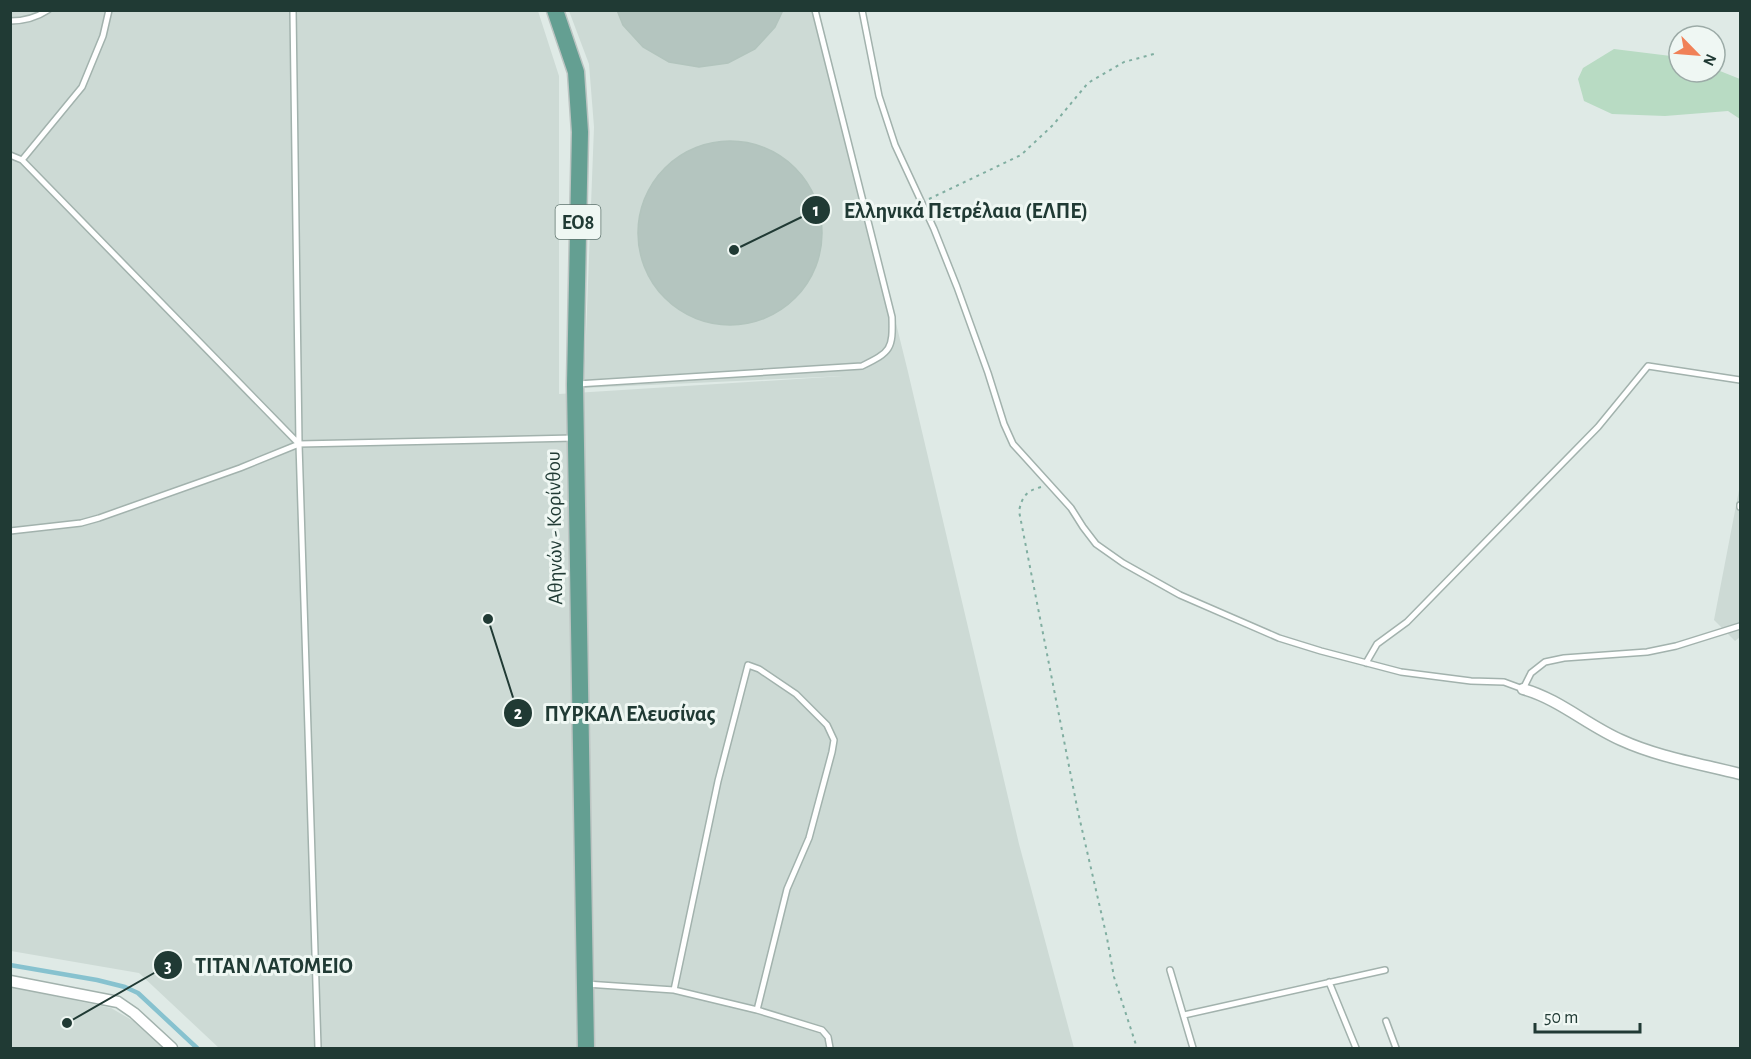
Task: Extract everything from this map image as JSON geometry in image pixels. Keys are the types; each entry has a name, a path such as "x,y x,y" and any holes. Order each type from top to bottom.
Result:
{"main road":[{"name":"Αθηνών - Κορίνθου","path":"555,10 576,72 580,132 575,438 586,1048"}],"street":[{"path":"1523,689 1553,700 1624,742 1740,774"},
{"path":"10,981 118,1002 134,1013 172,1048"}],"lane":[{"path":"10,21 22,21 40,16 48,10"},
{"path":"22,160 82,87 103,36 109,10"},
{"path":"293,10 299,444 318,1048"},
{"path":"575,384 862,366 890,350 893,337 892,317 815,10"},
{"path":"862,10 879,96 895,145 957,287 1004,424 1013,444 1071,508 1096,544 1145,577 1180,595 1279,638 1401,672 1504,682 1523,689 1531,673 1545,662 1564,658 1647,652 1676,646 1740,626"},
{"path":"10,155 22,160 299,444"},
{"path":"1366,663 1377,644 1407,622 1598,428 1648,366 1740,380"},
{"path":"10,531 81,523 99,518 240,468 299,444 575,438"},
{"path":"674,990 718,781 748,665 759,669 796,694 827,724 834,740 809,838 787,889 757,1010"},
{"path":"1170,970 1193,1048"},
{"path":"1184,1015 1385,970"},
{"path":"1329,982 1356,1048"},
{"path":"585,984 674,990 757,1010 822,1030 828,1037 830,1048"},
{"path":"1386,1021 1396,1048"}],"path":[{"path":"922,203 1022,155 1053,125 1088,83 1124,62 1154,54"},
{"path":"1049,484 1032,489 1022,497 1019,511 1078,812 1114,977 1137,1048"}],"shaded area":[{"path":"10,11 538,11 559,76 559,394 843,376 584,388 594,127 589,64 569,11 819,11 908,372 1019,844 1074,1048 219,1048 139,973 11,951"},
{"path":"1740,485 1740,637 1735,641 1714,620"},
{"path":"11,987 111,1008 137,1023 164,1048 11,1048"}],"green space":[{"path":"1614,49 1667,56 1667,84 1727,84 1727,74 1740,79 1740,119 1728,111 1665,116 1612,114 1584,101 1578,79 1583,68"}],"building":[{"path":"617,10 783,10 775,27 755,49 728,63 699,67 669,62 643,47 623,25"},
{"path":"730,141 748,142 765,148 781,156 795,168 807,182 815,198 821,215 821,251 815,268 807,284 795,298 781,310 765,318 748,324 730,325 712,324 695,318 679,310 665,298 653,284 645,268 639,251 638,233 639,215 645,198 653,182 665,168 679,156 695,148 712,142"}],"waterway":[{"path":"10,965 125,987 138,993 197,1048"}],"place":[{"name":"Ελληνικά Πετρέλαια (ΕΛΠΕ)","path":"734,250"},
{"name":"ΠΥΡΚΑΛ Ελευσίνας","path":"488,619"},
{"name":"ΤΙΤΑΝ ΛΑΤΟΜΕΙΟ","path":"67,1023"}]}
